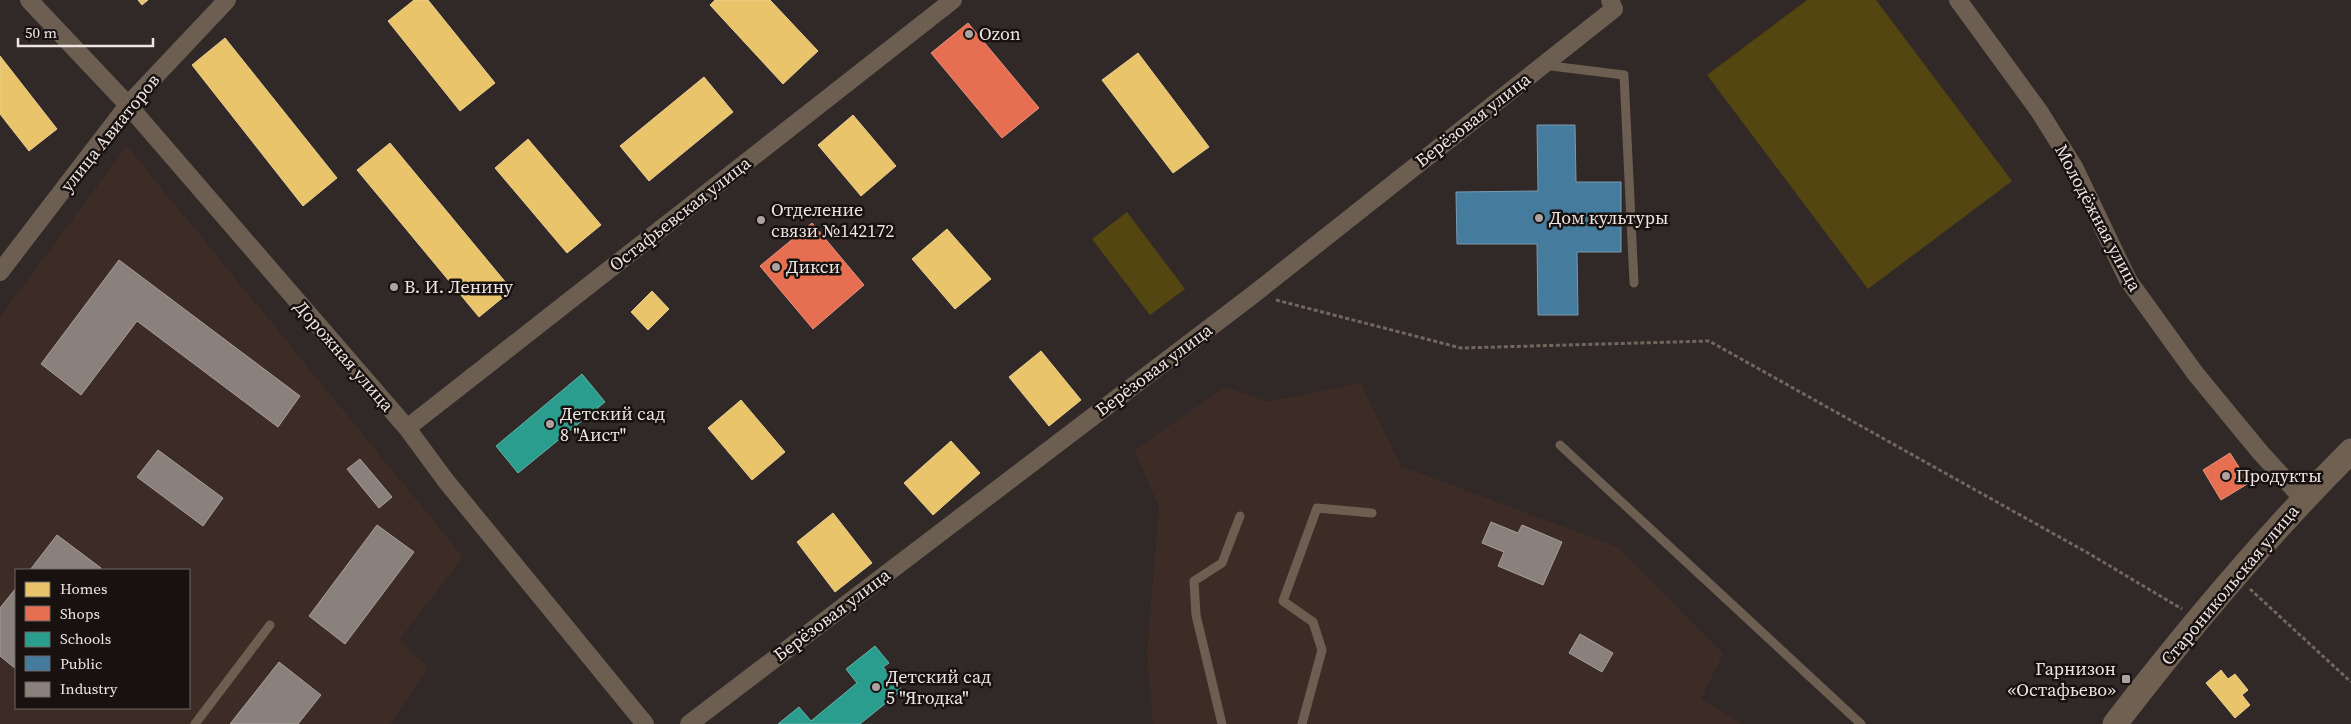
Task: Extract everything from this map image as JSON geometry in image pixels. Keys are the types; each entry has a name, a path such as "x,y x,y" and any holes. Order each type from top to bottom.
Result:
{"street":[{"name":"Дорожная улица","path":"29,0 128,105 407,428 446,481 645,724"},
{"name":"улица Авиаторов","path":"0,272 128,105 227,0"},
{"name":"Остафьевская улица","path":"407,428 953,0"},
{"name":"Молодёжная улица","path":"1958,0 2039,111 2074,167 2128,280 2195,373 2260,452 2303,499"},
{"name":"Берёзовая улица","path":"689,724 1254,294 1543,65 1612,4"},
{"name":"Староникольская улица","path":"2116,724 2194,627 2303,499 2351,451"}],"lane":[{"path":"1543,65 1624,75 1634,283"},
{"path":"1560,445 1861,724"},
{"path":"1302,724 1322,650 1313,622 1283,601 1317,508 1372,513"},
{"path":"1222,724 1196,615 1194,582 1222,563 1240,516"},
{"path":"195,724 270,625"}],"path":[{"path":"1254,294 1461,348 1709,341 2088,554 2183,610"},
{"path":"2248,587 2351,682"}],"shaded area":[{"path":"1807,0 1876,0 2012,181 1868,289 1707,75"},
{"path":"127,146 463,557 399,640 428,668 391,724 0,724 0,317"},
{"path":"1127,212 1185,289 1150,315 1092,239"},
{"path":"1360,383 1401,466 1618,547 1723,654 1701,699 1743,724 1153,724 1147,653 1159,506 1134,450 1226,387 1268,402"}],"building: Homes":[{"path":"138,0 148,0 142,5"},
{"path":"414,0 428,0 495,83 460,111 388,21"},
{"path":"715,0 770,0 818,51 783,84 710,5"},
{"path":"225,38 337,178 303,206 192,65"},
{"path":"1138,53 1209,147 1173,173 1102,80"},
{"path":"0,56 57,129 29,151 0,114"},
{"path":"704,77 733,112 649,181 620,146"},
{"path":"853,115 896,166 861,196 818,145"},
{"path":"528,139 601,225 567,253 495,168"},
{"path":"390,143 512,290 479,317 357,170"},
{"path":"947,229 991,279 955,309 912,259"},
{"path":"652,291 669,309 648,330 631,312"},
{"path":"1041,351 1081,400 1049,426 1009,377"},
{"path":"741,400 785,452 752,480 708,428"},
{"path":"951,441 980,473 933,515 904,483"},
{"path":"833,513 872,563 835,592 797,542"},
{"path":"2221,670 2228,679 2235,674 2248,690 2242,695 2250,705 2235,718 2206,683"}],"building: Shops":[{"path":"968,23 1039,108 1002,138 931,53"},
{"path":"812,223 864,285 813,329 760,266"},
{"path":"2230,453 2249,483 2221,500 2203,470"}],"building: Schools":[{"name":"Детский сад 8 \"Аист\"","path":"582,374 605,402 518,473 496,446"},
{"name":"Детский сад 5 \"Ягодка\"","path":"875,646 889,663 883,667 902,690 860,724 778,724 799,707 811,721 857,683 846,669"}],"building: Public":[{"name":"Дом культуры","path":"1537,125 1575,125 1576,182 1621,182 1621,252 1577,252 1578,315 1538,315 1537,244 1457,244 1456,192 1538,191"}],"building: Industry":[{"path":"119,260 300,396 278,427 137,321 81,395 41,364"},
{"path":"158,450 223,498 203,526 137,477"},
{"path":"360,459 392,497 379,508 347,469"},
{"path":"1491,522 1518,533 1522,525 1562,542 1543,585 1498,566 1504,552 1482,543"},
{"path":"377,525 414,552 345,644 309,616"},
{"path":"57,535 101,568 100,569 31,569"},
{"path":"15,589 15,668 0,656 0,608"},
{"path":"1580,634 1613,653 1602,672 1569,653"},
{"path":"279,662 321,695 298,724 230,724"}],"place":[{"name":"Ozon","path":"969,34"},
{"name":"Дом культуры","path":"1539,218"},
{"name":"Отделение связи №142172","path":"761,220"},
{"name":"Дикси","path":"776,267"},
{"name":"В. И. Ленину","path":"394,287"},
{"name":"Детский сад 8 \"Аист\"","path":"550,424"},
{"name":"Продукты","path":"2226,476"},
{"name":"Гарнизон «Остафьево»","path":"2126,679"},
{"name":"Детский сад 5 \"Ягодка\"","path":"876,687"}]}
